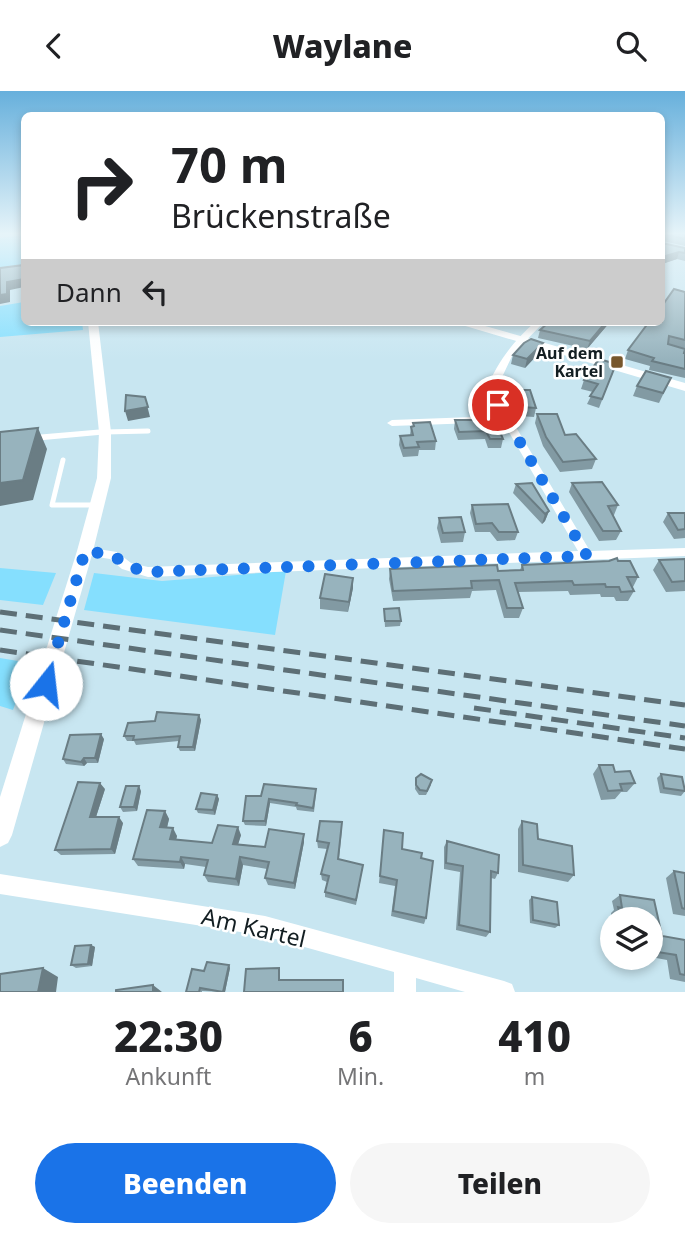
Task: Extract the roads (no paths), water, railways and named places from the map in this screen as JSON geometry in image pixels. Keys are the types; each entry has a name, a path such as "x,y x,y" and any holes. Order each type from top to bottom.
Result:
{"main road":[{"path":"472,326 685,387"}],"street":[{"path":"0,835 104,478 106,432 93,326"},
{"path":"535,326 504,357 490,392 587,556"},
{"path":"392,423 505,419"},
{"path":"0,441 106,432"},
{"path":"82,560 113,555 127,566 148,572 685,552"},
{"name":"Am Kartel","path":"0,884 265,926 405,967 504,992"},
{"path":"405,967 405,992"}],"lane":[{"path":"106,432 148,431"},
{"path":"63,460 52,505 98,504"}],"railway":[{"path":"0,612 685,705"},
{"path":"0,630 685,726"},
{"path":"0,650 685,749"},
{"path":"474,708 685,738"}],"place":[{"name":"Auf dem Kartel","path":"617,362"}]}
